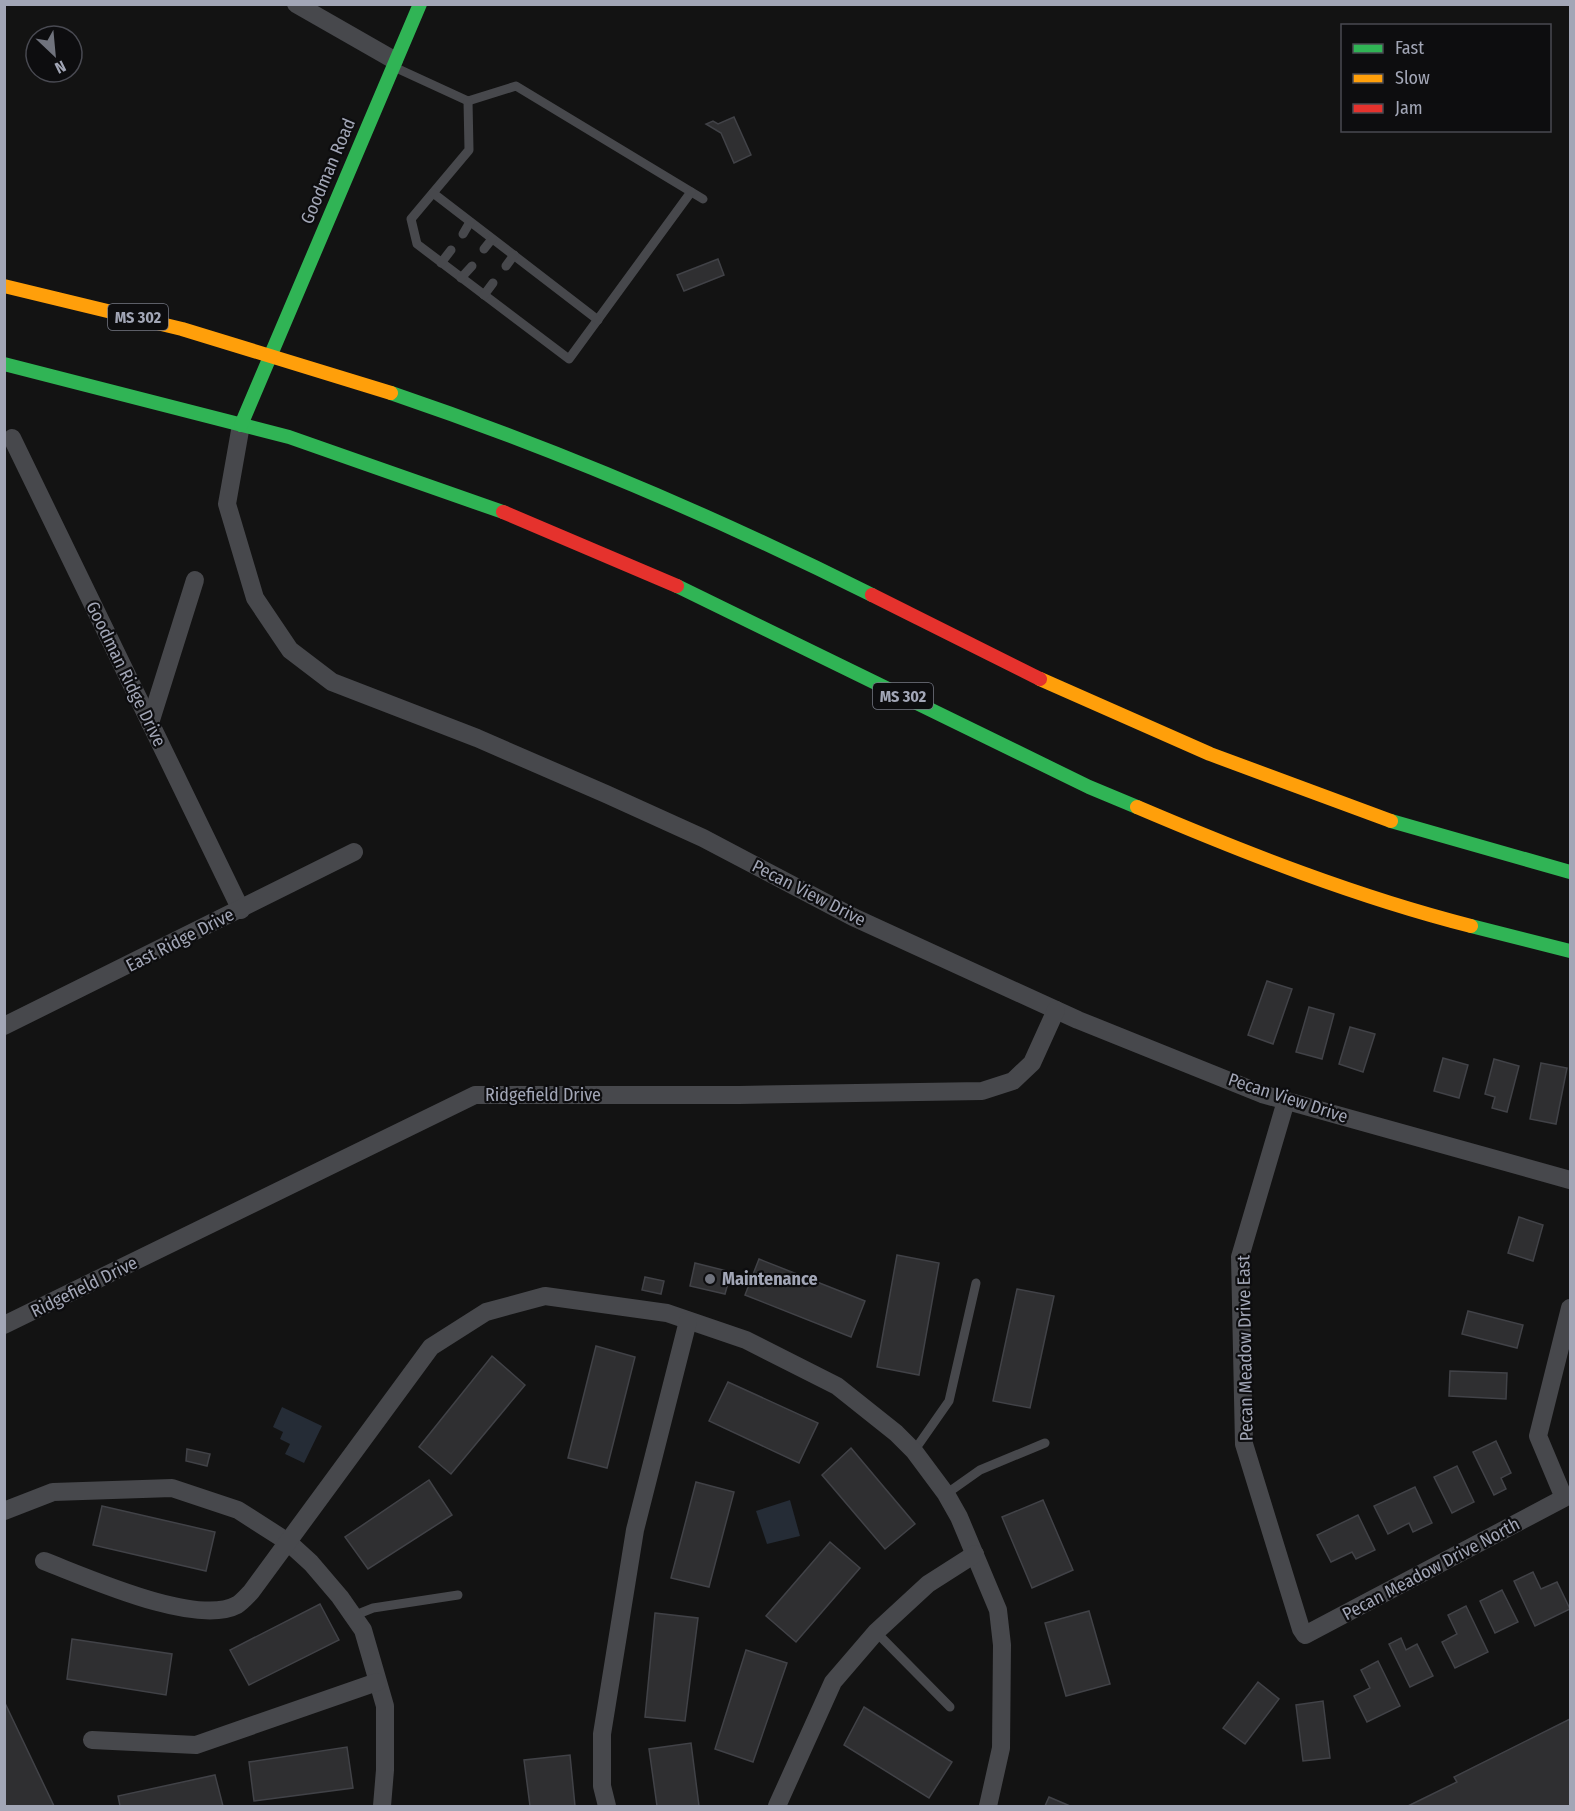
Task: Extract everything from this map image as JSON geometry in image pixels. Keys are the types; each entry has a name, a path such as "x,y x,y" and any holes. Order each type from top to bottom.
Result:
{"main road":[{"name":"Goodman Road","path":"241,425 420,4"},
{"name":"MS 302","path":"4,285 203,333 271,352 608,473 794,557 1092,704 1296,789 1477,848 1570,872"},
{"name":"MS 302","path":"4,364 289,437 504,512 692,592 1089,787 1226,845 1431,916 1570,951"}],"street":[{"path":"296,4 393,63"},
{"name":"Pecan View Drive","path":"241,425 227,504 255,598 290,650 332,682 477,738 617,799 703,838 853,917 1056,1010 1262,1094 1570,1180"},
{"name":"Goodman Ridge Drive","path":"12,438 241,910"},
{"path":"150,723 195,580"},
{"name":"East Ridge Drive","path":"5,1024 241,910 354,852"},
{"name":"Ridgefield Drive","path":"4,1325 475,1095 739,1095 982,1091 1013,1081 1032,1063 1056,1010"},
{"name":"Pecan Meadow Drive East","path":"1286,1101 1240,1257 1244,1444 1301,1629"},
{"path":"44,1561 159,1604 213,1610 237,1605 251,1592 431,1347 486,1312 545,1296 667,1313 746,1340 837,1386 914,1451 946,1494 975,1554 998,1610 1002,1645 1001,1748 988,1806"},
{"name":"Pecan Meadow Drive North","path":"1301,1629 1305,1635 1564,1498 1538,1436 1570,1308"},
{"path":"607,1806 602,1786 602,1734 633,1541 688,1321"},
{"path":"4,1511 53,1492 172,1488 238,1510 288,1542 311,1563 363,1630 385,1706 385,1770 382,1806"},
{"path":"777,1806 833,1682 876,1632 928,1584 975,1554"},
{"path":"92,1740 196,1746 377,1682"}],"lane":[{"path":"393,63 468,101 516,86 703,199"},
{"path":"468,101 469,150 411,219 417,244 569,359 691,192"},
{"path":"433,193 598,320"},
{"path":"463,234 470,222"},
{"path":"484,249 492,238"},
{"path":"441,263 451,250"},
{"path":"506,266 514,255"},
{"path":"461,278 472,266"},
{"path":"484,295 493,283"},
{"path":"914,1451 949,1401 976,1283"},
{"path":"946,1494 980,1470 1046,1443"},
{"path":"353,1616 373,1608 458,1595"},
{"path":"876,1632 950,1707"}],"shaded area":[{"path":"282,1407 322,1426 304,1463 285,1454 290,1444 280,1439 283,1432 273,1427"},
{"path":"790,1500 800,1536 767,1544 756,1511"}],"building":[{"path":"734,117 751,155 734,163 721,133 706,124 713,121 718,124"},
{"path":"718,259 724,275 684,291 677,275"},
{"path":"1267,981 1292,989 1273,1044 1248,1035"},
{"path":"1309,1007 1334,1014 1322,1059 1296,1052"},
{"path":"1350,1027 1375,1034 1363,1072 1339,1064"},
{"path":"1443,1058 1468,1065 1459,1098 1434,1091"},
{"path":"1494,1059 1519,1066 1507,1112 1492,1108 1495,1097 1485,1094"},
{"path":"1541,1063 1567,1068 1556,1124 1530,1119"},
{"path":"1519,1217 1543,1225 1533,1261 1508,1253"},
{"path":"897,1255 939,1263 919,1375 877,1367"},
{"path":"759,1259 865,1301 851,1337 745,1295"},
{"name":"Maintenance","path":"695,1263 731,1272 725,1294 690,1286"},
{"path":"645,1277 664,1281 661,1294 642,1290"},
{"path":"1017,1289 1054,1296 1030,1408 993,1401"},
{"path":"1468,1311 1523,1325 1517,1348 1462,1334"},
{"path":"596,1346 635,1357 607,1468 568,1458"},
{"path":"492,1356 525,1385 451,1474 419,1447"},
{"path":"1450,1371 1507,1373 1506,1399 1449,1396"},
{"path":"728,1382 818,1423 799,1463 709,1421"},
{"path":"1496,1441 1511,1473 1501,1478 1506,1489 1494,1495 1473,1452"},
{"path":"851,1448 915,1524 885,1549 822,1475"},
{"path":"187,1449 210,1454 207,1466 186,1461"},
{"path":"1457,1466 1474,1502 1452,1513 1434,1477"},
{"path":"429,1480 452,1515 368,1569 345,1537"},
{"path":"696,1482 734,1492 709,1587 671,1578"},
{"path":"1415,1487 1432,1523 1413,1532 1409,1523 1388,1534 1374,1506"},
{"path":"1043,1500 1073,1570 1032,1588 1002,1517"},
{"path":"102,1506 215,1532 206,1571 93,1545"},
{"path":"1358,1515 1375,1550 1356,1559 1352,1552 1331,1562 1317,1535"},
{"path":"830,1542 860,1568 796,1642 766,1616"},
{"path":"1533,1572 1541,1589 1557,1582 1570,1609 1535,1626 1514,1581"},
{"path":"1502,1590 1518,1622 1495,1633 1480,1601"},
{"path":"320,1604 339,1640 249,1685 230,1650"},
{"path":"1466,1606 1488,1652 1455,1668 1442,1642 1457,1634 1448,1615"},
{"path":"1089,1611 1110,1684 1066,1696 1045,1623"},
{"path":"655,1613 698,1618 685,1721 645,1717"},
{"path":"1401,1638 1406,1650 1417,1644 1433,1676 1410,1687 1389,1644"},
{"path":"72,1639 172,1654 166,1695 67,1679"},
{"path":"746,1650 787,1663 753,1762 715,1749"},
{"path":"1378,1661 1400,1706 1367,1722 1354,1696 1370,1688 1361,1670"},
{"path":"1258,1682 1279,1699 1245,1744 1223,1728"},
{"path":"4,1701 54,1806 4,1806"},
{"path":"1323,1701 1330,1758 1303,1761 1296,1705"},
{"path":"864,1707 952,1762 929,1798 844,1745"},
{"path":"1570,1719 1570,1806 1408,1806 1457,1782 1454,1777"},
{"path":"691,1743 699,1806 657,1806 649,1749"},
{"path":"347,1747 353,1788 254,1801 249,1762"},
{"path":"570,1755 575,1806 530,1806 524,1760"},
{"path":"215,1775 223,1806 120,1806 118,1796"},
{"path":"1049,1797 1070,1806 1045,1806"}],"traffic: fast":[{"path":"241,425 420,4"},
{"path":"4,364 289,437 503,512"},
{"path":"391,393 514,437 635,486 754,538 872,595"},
{"path":"677,586 1089,787 1137,807"},
{"path":"1391,821 1570,872"},
{"path":"1471,926 1570,951"}],"traffic: slow":[{"path":"4,286 182,329 391,393"},
{"path":"1040,679 1210,754 1391,821"},
{"path":"1137,807 1344,888 1471,926"}],"traffic: jam":[{"path":"503,512 677,586"},
{"path":"872,595 1040,679"}],"place":[{"name":"Maintenance","path":"710,1279"}]}
